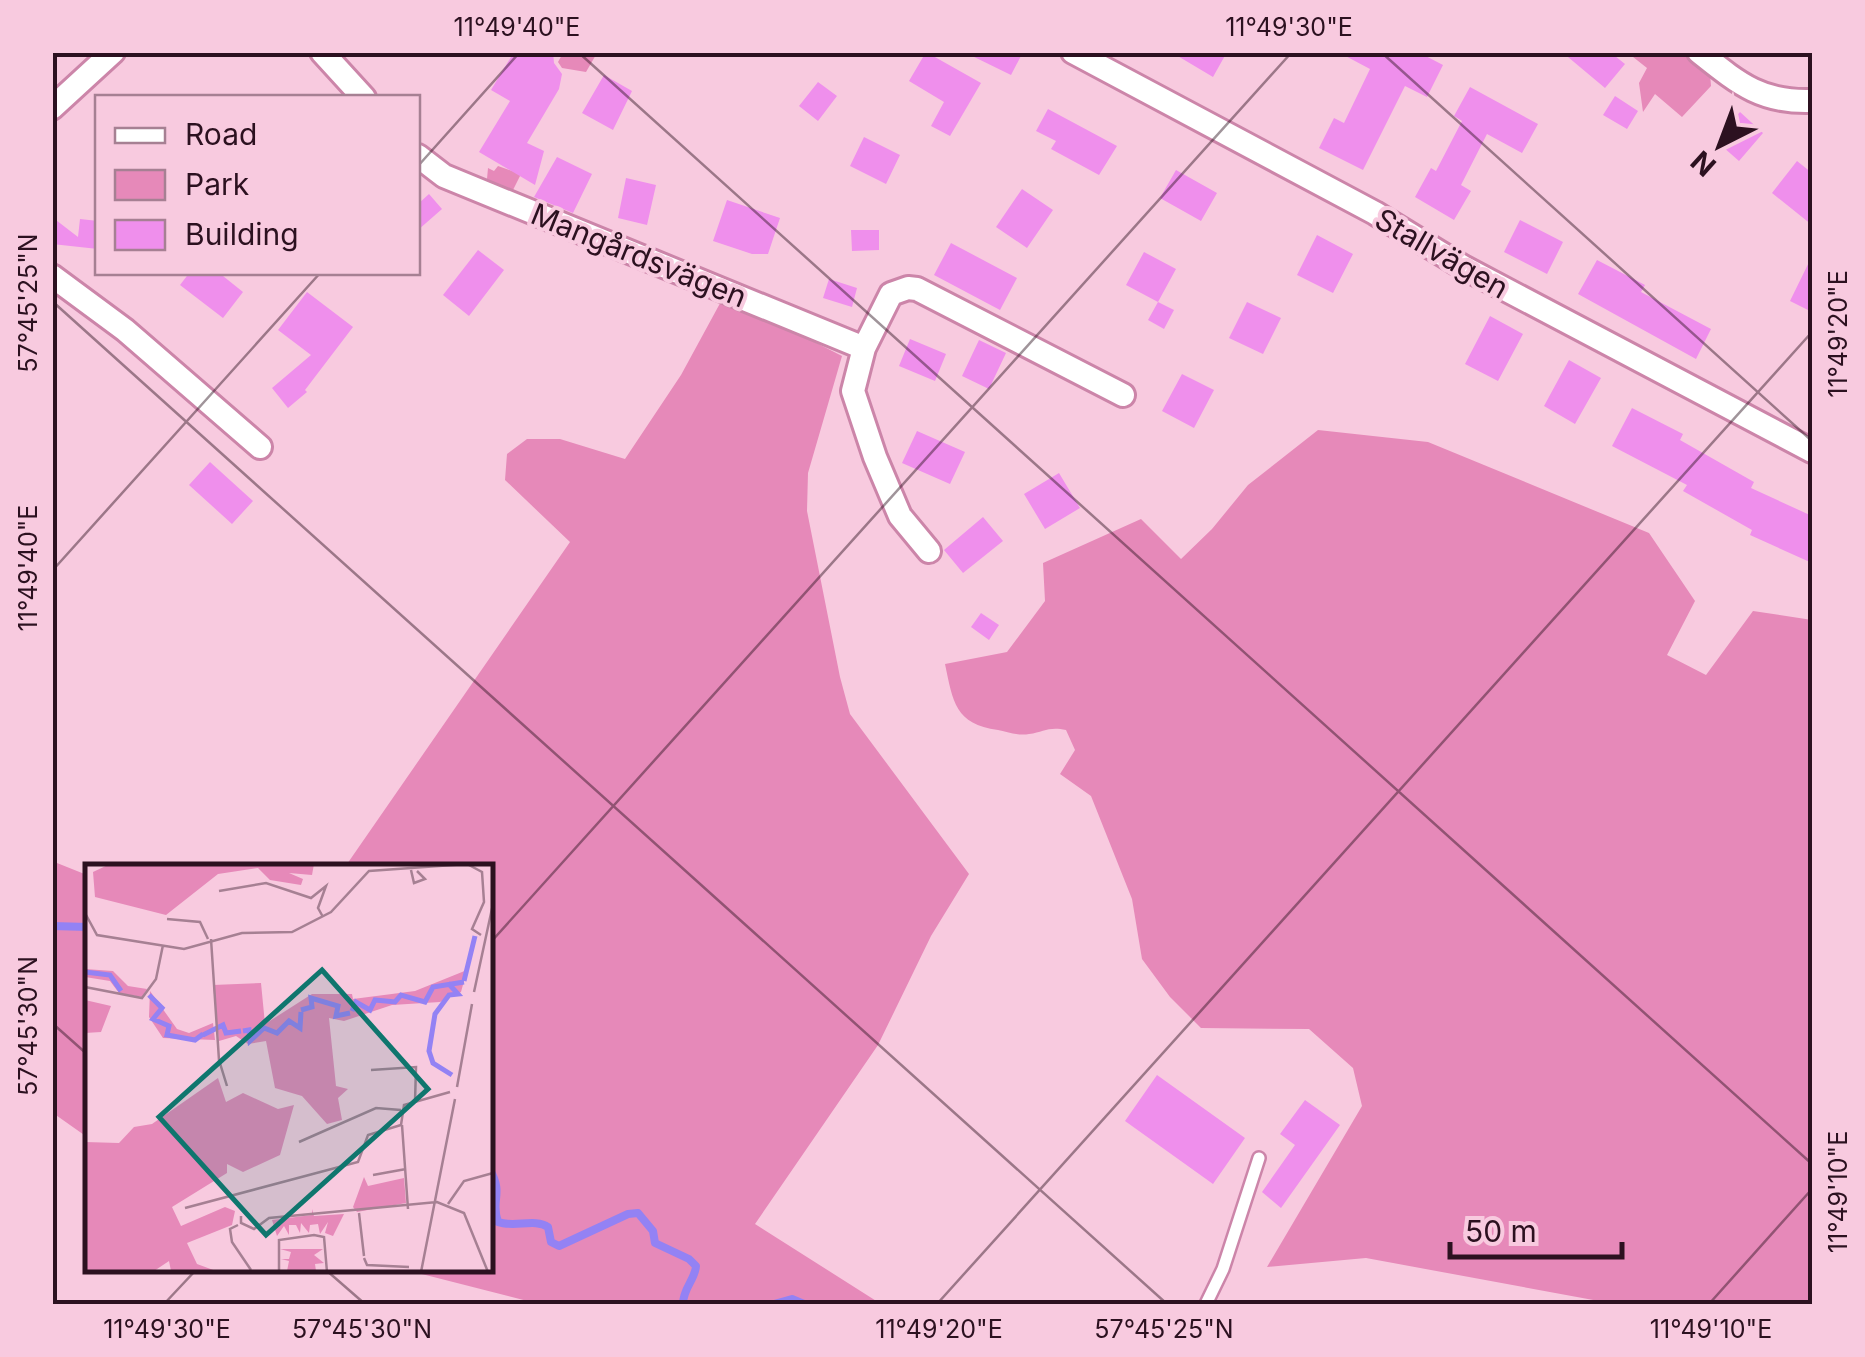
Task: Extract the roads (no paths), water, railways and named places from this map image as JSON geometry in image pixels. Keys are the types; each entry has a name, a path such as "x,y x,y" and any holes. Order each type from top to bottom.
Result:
{"street":[{"path":"52,108 113,52"},
{"path":"322,52 361,95"},
{"name":"Stallvägen","path":"1073,52 1375,213 1463,267 1812,451"},
{"path":"1699,52 1747,88 1768,98 1812,101"},
{"name":"Mangårdsvägen","path":"420,158 444,176 864,348"},
{"path":"52,276 125,330 260,447"},
{"path":"928,551 900,516 852,391 864,348 890,294 917,289 1123,394"}],"lane":[{"path":"1206,1304 1224,1270 1259,1158"}],"waterway":[{"path":"52,926 85,927"},
{"path":"492,1175 498,1222 543,1224 548,1227 551,1242 559,1246 638,1213 653,1231 655,1243 696,1266 683,1304"},
{"path":"774,1304 792,1299 804,1304"}]}
